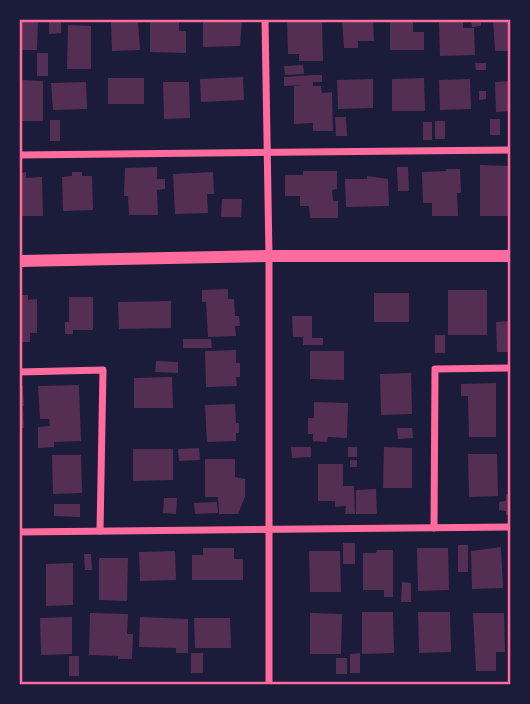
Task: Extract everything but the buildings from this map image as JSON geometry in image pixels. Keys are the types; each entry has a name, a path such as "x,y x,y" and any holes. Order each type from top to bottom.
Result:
{"street":[{"path":"265,19 269,685"},
{"path":"19,155 511,150"},
{"path":"19,261 268,256 511,256"},
{"path":"434,528 435,369 511,368"},
{"path":"19,372 103,370 100,531"},
{"path":"19,532 511,527"}]}
